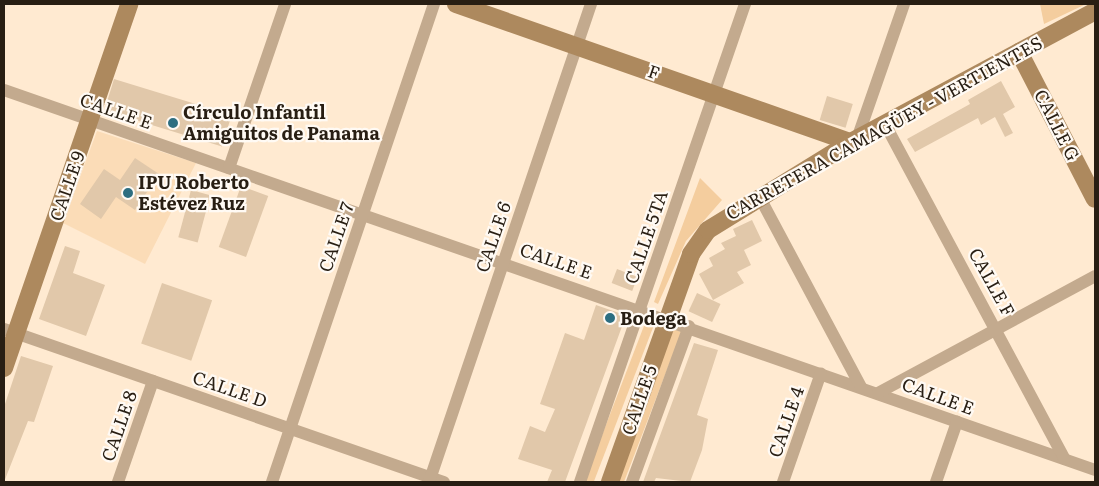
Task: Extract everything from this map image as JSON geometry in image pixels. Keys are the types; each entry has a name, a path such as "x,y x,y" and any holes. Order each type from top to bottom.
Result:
{"street":[{"name":"CALLE 9","path":"4,368 10,331 89,120 129,4"},
{"path":"229,168 285,4"},
{"name":"CALLE 7","path":"272,482 434,4"},
{"name":"F","path":"456,4 714,94 854,140"},
{"name":"CALLE 6","path":"429,480 591,4"},
{"name":"CALLE 5TA","path":"580,482 745,4"},
{"path":"854,140 904,4"},
{"name":"CARRETERA CAMAGÜEY - VERTIENTES","path":"667,318 700,240 719,221 854,140 1095,11"},
{"name":"CALLE G","path":"1019,52 1095,199"},
{"name":"CALLE E","path":"4,90 667,318 1095,470"},
{"name":"CALLE F","path":"885,124 997,328 1065,459"},
{"path":"759,196 861,387"},
{"path":"878,393 1095,276"},
{"name":"CALLE 5","path":"610,482 667,318"},
{"name":"CALLE 5","path":"632,482 688,326"},
{"name":"CALLE D","path":"10,331 429,480 444,482"},
{"name":"CALLE 4","path":"783,482 821,373"},
{"name":"CALLE 8","path":"118,482 153,381"},
{"path":"936,482 957,422"}],"shaded area":[{"path":"1040,4 1086,4 1044,24"},
{"name":"IPU Roberto Estévez Ruz","path":"97,131 196,163 145,264 63,223"},
{"path":"700,178 722,200 686,241 658,304 654,302"},
{"path":"647,318 655,321 594,482 585,480"},
{"path":"673,329 681,332 624,482 615,481"}],"building":[{"path":"114,79 232,115 222,147 104,111"},
{"path":"1001,81 1015,107 1003,114 1013,133 1005,137 995,117 981,125 978,118 915,152 907,139 970,104 968,100"},
{"path":"827,96 853,104 846,128 820,120"},
{"path":"135,158 159,174 135,210 116,197 101,219 80,204 104,169 120,180"},
{"path":"241,186 268,196 246,257 219,247"},
{"path":"191,190 210,195 198,243 178,237"},
{"path":"752,220 762,241 744,250 751,265 737,272 744,283 713,300 699,274 713,266 709,258 725,249 721,243 736,236 733,229"},
{"path":"65,246 80,251 73,273 105,285 86,336 39,319"},
{"path":"617,269 638,277 632,291 612,283"},
{"path":"162,283 212,300 191,361 141,344"},
{"path":"697,293 721,304 712,322 689,311"},
{"path":"596,305 619,313 624,321 565,482 547,482 552,470 518,459 530,426 545,432 555,409 540,404 565,333 584,340"},
{"path":"694,343 718,350 697,415 708,419 702,450 690,482 656,478 654,482 643,482"},
{"path":"21,356 53,366 34,422 28,421 4,482 4,407"}],"place":[{"name":"Círculo Infantil Amiguitos de Panama","path":"173,123"},
{"name":"IPU Roberto Estévez Ruz","path":"128,193"},
{"name":"Bodega","path":"610,318"}]}
